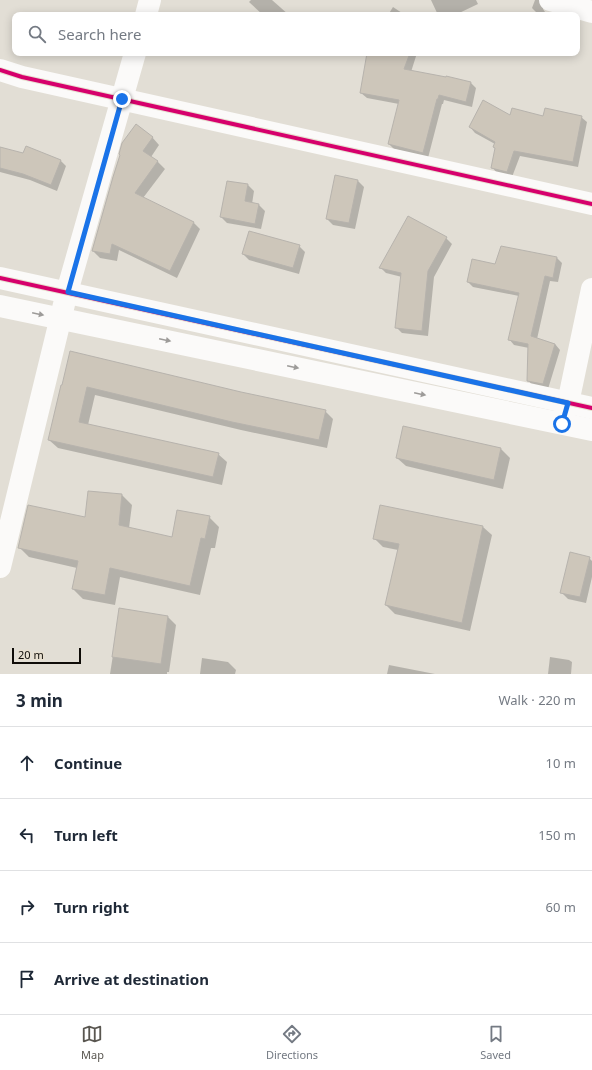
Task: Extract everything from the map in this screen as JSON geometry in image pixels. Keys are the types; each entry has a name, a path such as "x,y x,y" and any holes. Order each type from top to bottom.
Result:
{"street":[{"path":"147,12 150,0"},
{"path":"550,0 592,12"},
{"path":"0,567 61,318 134,56"},
{"path":"0,70 22,77 592,204"},
{"path":"0,278 592,408"},
{"path":"562,424 568,403 592,289"},
{"path":"0,306 592,430"}],"building":[{"path":"366,56 409,56 404,69 471,82 466,102 439,95 423,153 388,144 399,100 360,93"},
{"path":"483,100 510,115 512,108 543,116 545,108 582,116 573,162 514,151 507,172 491,168 495,148 493,147 495,142 469,127"},
{"path":"136,124 153,137 143,151 158,161 135,193 194,222 170,271 112,244 110,254 92,251 120,155 122,143"},
{"path":"26,146 61,160 51,185 23,174 0,168 0,147 23,153"},
{"path":"335,175 358,180 349,223 326,219"},
{"path":"227,181 248,184 245,201 259,204 255,224 220,217"},
{"path":"408,216 447,237 428,271 422,331 395,328 401,273 379,268"},
{"path":"249,231 300,245 293,268 242,254"},
{"path":"501,246 557,257 553,278 545,276 531,336 555,344 543,384 527,381 528,344 508,340 519,293 467,282 472,259 495,264"},
{"path":"70,351 241,392 326,410 319,440 232,422 87,387 79,422 219,453 213,477 48,440"},
{"path":"403,426 501,448 494,480 396,458"},
{"path":"88,491 122,494 119,525 172,537 177,510 210,516 205,539 201,538 190,586 110,568 105,595 72,589 78,561 18,548 28,505 85,517"},
{"path":"380,505 483,526 462,623 385,605 399,544 373,539"},
{"path":"570,552 590,557 580,597 560,593"},
{"path":"119,608 168,616 161,664 112,657"}],"cycle path":[{"path":"0,70 22,77 592,204"},
{"path":"0,278 592,408"}],"route":[{"path":"122,99 68,292 568,403 562,424"}]}
